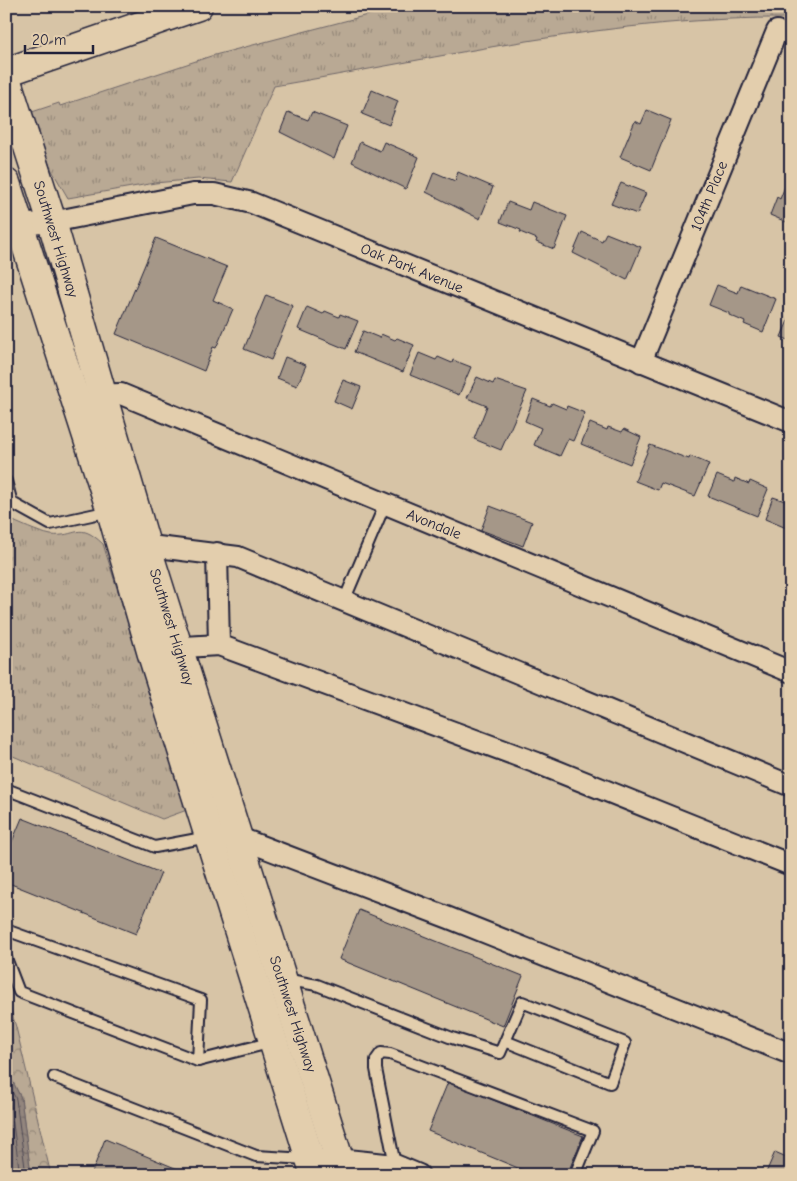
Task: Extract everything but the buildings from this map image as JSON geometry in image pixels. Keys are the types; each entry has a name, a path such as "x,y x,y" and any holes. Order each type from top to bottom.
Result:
{"main road":[{"path":"11,72 198,6"},
{"name":"Southwest Highway","path":"11,72 102,394 133,544 164,648 209,836 313,1167"},
{"name":"Southwest Highway","path":"6,183 111,511 133,544"},
{"name":"Southwest Highway","path":"164,648 237,837 342,1166"}],"street":[{"name":"104th Place","path":"641,362 777,31"},
{"name":"Oak Park Avenue","path":"19,225 52,222 193,194 214,194 252,203 791,422"},
{"name":"Avondale","path":"74,397 121,394 791,672"},
{"path":"133,544 238,558 791,786"},
{"path":"217,554 219,645"},
{"path":"164,648 219,645 537,764 791,865"},
{"path":"209,836 237,837 449,918 791,1054"},
{"path":"313,1167 395,1165 418,1175"}],"lane":[{"path":"6,481 12,503 50,524 111,511"},
{"path":"344,602 385,504"},
{"path":"6,789 154,848 209,836"},
{"path":"6,930 201,1000 198,1061"},
{"path":"6,958 18,992 198,1061 274,1042"},
{"path":"281,978 317,985 452,1038 500,1053 505,1041 522,1002 626,1043 610,1083 505,1041"},
{"path":"395,1165 376,1070 376,1060 381,1053 390,1054 593,1131 575,1175"},
{"path":"54,1078 256,1156 313,1167"}],"green space":[{"path":"402,6 791,6 791,18 726,19 596,31 531,40 274,86 232,182 198,179 155,183 68,198 50,167 32,112 59,103 60,106 211,56"},
{"path":"6,518 51,535 82,531 95,537 103,544 187,810 162,819 6,753"},
{"path":"6,995 16,1027 51,1175 31,1175 21,1098 6,1068"}],"water":[{"path":"6,1068 21,1098 31,1175 6,1175"}]}
